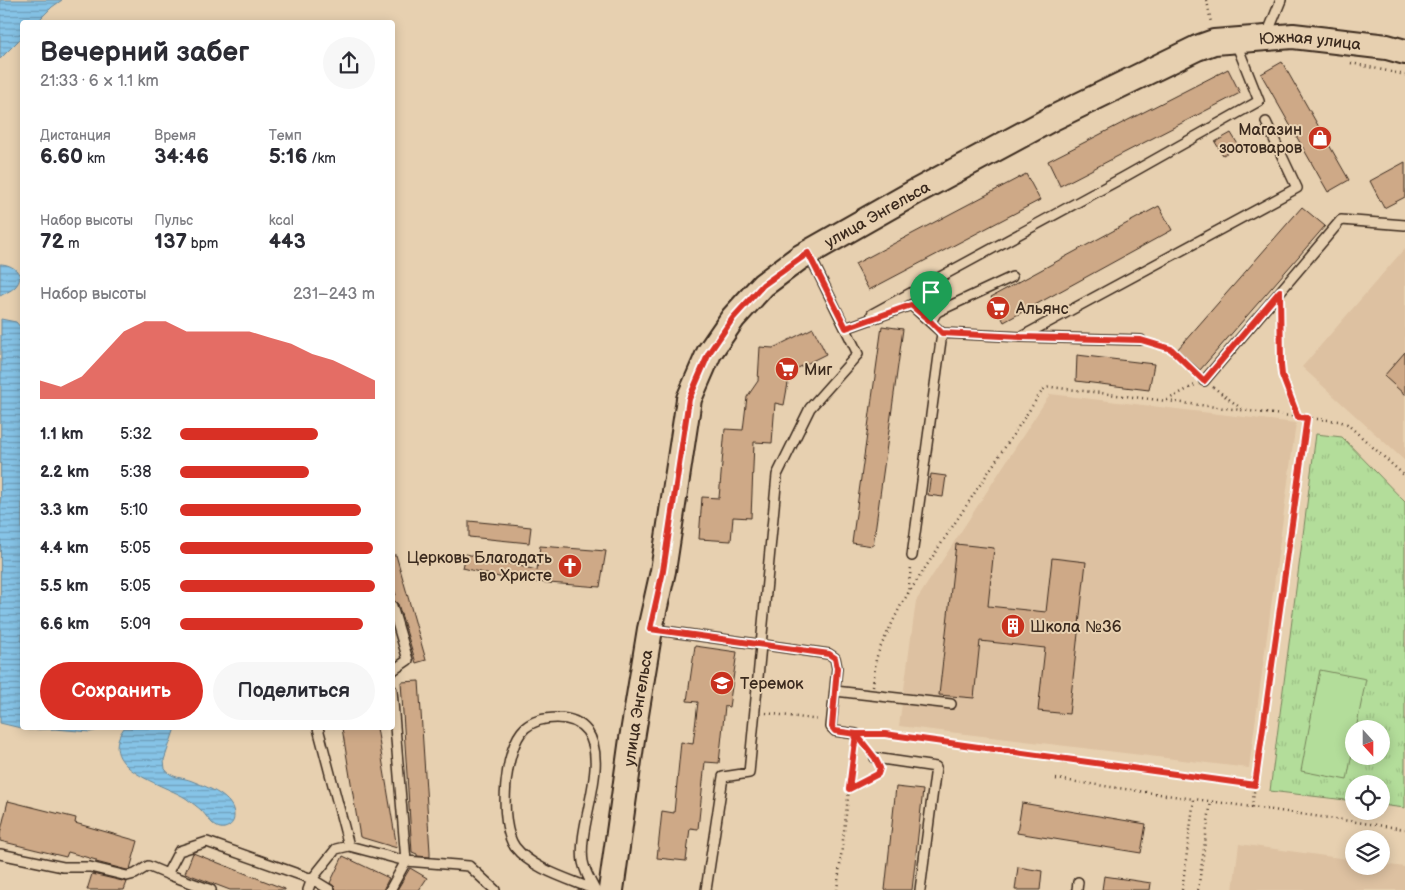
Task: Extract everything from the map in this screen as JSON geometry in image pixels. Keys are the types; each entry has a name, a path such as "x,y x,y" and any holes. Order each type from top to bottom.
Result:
{"street":[{"name":"Южная улица","path":"1225,41 1293,36 1387,47 1405,52"},
{"name":"улица Энгельса","path":"611,890 632,740 650,629 663,571 689,399 709,353 733,318 763,285 808,253 917,191 1053,118 1189,52 1225,41"}],"lane":[{"path":"1266,38 1281,0"},
{"path":"846,328 1124,177 1259,101 1225,41"},
{"path":"1021,337 1297,188 1266,122"},
{"path":"1204,381 1341,220 1405,225"},
{"path":"706,890 723,778 749,773 777,475 810,408 858,354 808,253"},
{"path":"931,322 936,313 1012,277"},
{"path":"846,328 911,305 942,333 1141,340"},
{"path":"912,556 942,333"},
{"path":"395,616 408,660 395,669"},
{"path":"650,629 829,654 835,658 837,668 832,727 835,731 856,734"},
{"path":"835,691 951,704"},
{"path":"548,718 564,718 577,722 586,730 592,741 595,752 595,766 582,842 583,862 595,890 524,857 514,846 507,832 504,816 510,756 516,740 525,728 536,721 548,718"},
{"path":"390,890 406,862 395,727"},
{"path":"319,730 350,846"},
{"path":"875,758 936,768 920,890"},
{"path":"167,874 179,851 207,842 312,879 330,890"},
{"path":"308,890 312,879 336,849 350,846 406,862 469,866 495,890"},
{"path":"0,854 63,867 90,867 127,876 135,874 148,866 211,890"}],"path":[{"path":"1207,0 1225,41"},
{"path":"1280,291 1282,375 1298,417"},
{"path":"1141,340 1171,349 1204,381"},
{"path":"872,696 876,659 908,595 1040,394 1046,388 1051,387 1339,421 1347,424 1405,476"},
{"path":"1252,807 1307,418"},
{"path":"908,595 912,556"},
{"path":"756,711 831,722"},
{"path":"837,890 856,734 894,736 1255,785"},
{"path":"849,789 878,774 880,768 875,758"},
{"path":"1056,779 1405,829"},
{"path":"1182,890 1194,799"},
{"path":"1198,890 1211,802"}],"shaded area":[{"path":"1405,248 1405,461 1302,367"},
{"path":"1050,394 1296,423 1249,768 899,726 916,601"},
{"path":"1239,844 1345,859 1345,875 1390,875 1390,865 1405,867 1405,890 1233,890"}],"green space":[{"path":"1316,434 1342,437 1405,502 1405,808 1390,806 1390,775 1345,775 1345,800 1270,791"},
{"path":"1320,670 1366,679 1358,720 1345,720 1345,765 1350,765 1345,780 1301,771"}],"water":[{"path":"0,0 62,0 39,20 20,20 20,39 0,59"},
{"path":"0,264 14,268 20,278 15,287 0,296"},
{"path":"1,319 16,322 20,327 20,728 0,723"},
{"path":"67,730 99,730 90,732"},
{"path":"123,730 174,730 164,760 165,769 171,775 205,786 225,798 233,809 234,817 231,824 225,828 217,827 187,799 136,773 125,765 119,754 117,742"}],"building":[{"path":"1282,62 1349,180 1328,192 1261,74"},
{"path":"1228,69 1240,93 1060,186 1048,161"},
{"path":"1231,133 1239,146 1223,155 1215,142"},
{"path":"1405,162 1405,197 1384,208 1370,181"},
{"path":"1026,174 1040,200 869,290 855,264"},
{"path":"1159,206 1172,230 1004,322 991,297"},
{"path":"1302,207 1325,226 1200,370 1177,350"},
{"path":"882,326 903,329 873,546 852,543"},
{"path":"813,328 826,354 790,372 784,405 775,403 772,443 754,442 751,518 733,517 731,541 699,539 702,497 719,498 725,429 743,430 747,397 758,381 760,347 773,348"},
{"path":"1405,352 1405,395 1384,376"},
{"path":"1077,355 1154,364 1149,390 1076,381"},
{"path":"931,474 946,476 943,497 928,495"},
{"path":"469,521 531,527 529,543 469,537"},
{"name":"Школа №36","path":"956,544 994,548 988,606 1046,612 1052,558 1086,562 1069,714 1038,711 1045,648 980,641 974,698 939,695"},
{"name":"Церковь Благодать во Христе","path":"540,546 606,551 600,587 523,581 523,583 463,568 466,554 537,570"},
{"path":"395,555 426,660 416,663 398,604 395,602"},
{"path":"695,646 737,652 729,707 725,706 719,763 705,762 698,829 690,828 686,861 657,858 662,811 674,813 681,742 693,744 698,702 687,701"},
{"path":"419,681 430,857 417,856 417,854 412,852 401,682"},
{"path":"342,730 377,730 397,848 360,837"},
{"path":"896,787 923,790 912,890 885,890"},
{"path":"8,801 76,818 75,823 138,841 130,869 127,870 96,862 96,860 68,852 66,857 0,841"},
{"path":"1022,803 1146,824 1141,853 1017,833"},
{"path":"193,853 285,890 230,890 185,873"},
{"path":"343,856 389,878 383,890 336,890 330,883"},
{"path":"1018,867 1042,871 1040,890 1015,890"},
{"path":"410,868 427,878 419,890 397,890"},
{"path":"92,874 127,882 124,890 87,890"},
{"path":"1104,876 1151,883 1150,890 1102,890"}],"place":[{"name":"Магазин зоотоваров","path":"1320,138"},
{"name":"Альянс","path":"998,308"},
{"name":"Миг","path":"787,369"},
{"name":"Церковь Благодать во Христе","path":"570,566"},
{"name":"Школа №36","path":"1013,626"},
{"name":"Теремок","path":"722,683"}],"route":[{"path":"931,322 911,305 846,328 808,253 763,285 733,318 709,353 689,399 663,571 650,629 829,654 835,658 837,668 832,727 835,731 856,734 849,789 878,774 880,768 875,758 856,734 885,734 1255,785 1307,418 1298,417 1282,375 1280,291 1204,381 1171,349 1141,340 942,333 931,322"}]}
